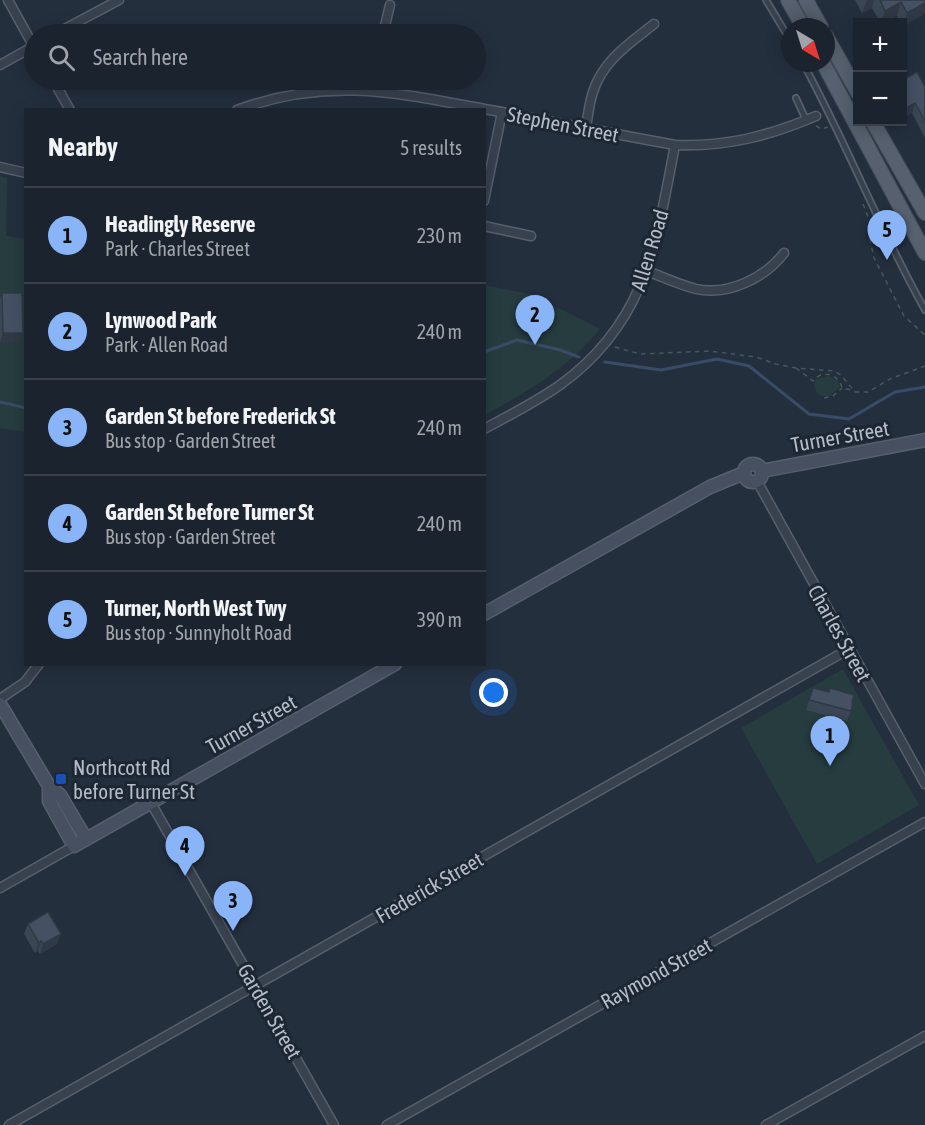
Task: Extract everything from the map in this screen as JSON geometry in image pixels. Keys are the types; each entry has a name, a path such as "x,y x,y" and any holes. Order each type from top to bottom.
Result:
{"main road":[{"path":"788,0 798,18"},
{"path":"806,0 816,18"},
{"path":"835,52 853,84"},
{"path":"828,72 925,253"},
{"path":"875,126 925,213"}],"street":[{"path":"8,0 24,28"},
{"path":"75,24 119,0"},
{"path":"385,24 390,5"},
{"path":"586,128 592,93 605,68 616,54 654,24"},
{"path":"0,65 24,52"},
{"path":"59,90 69,108"},
{"name":"Stephen Street","path":"243,108 277,97 327,90 372,90 478,108"},
{"name":"Stephen Street","path":"486,109 675,145 704,146 740,142 776,133 816,116"},
{"path":"486,191 502,112"},
{"name":"Allen Road","path":"486,428 559,386 593,356 625,315 647,271 657,239 675,145"},
{"path":"0,167 24,172"},
{"path":"486,226 531,236"},
{"path":"647,271 693,288 717,290 737,286 757,276 772,267 784,253"},
{"name":"Turner Street","path":"760,476 925,440"},
{"path":"486,613 710,486 744,473 748,480 760,476"},
{"name":"Charles Street","path":"760,476 849,649 925,784"},
{"name":"Frederick Street","path":"9,1125 849,649"},
{"path":"0,699 25,682 37,666"},
{"name":"Turner Street","path":"0,888 391,666"},
{"path":"0,704 49,786 60,795 86,839"},
{"path":"49,786 49,801 74,846"},
{"name":"Garden Street","path":"151,803 334,1125"},
{"name":"Raymond Street","path":"387,1125 925,822"},
{"path":"766,1125 925,1036"}],"lane":[{"path":"766,0 781,25"},
{"path":"808,72 925,310"},
{"path":"796,98 806,120"}],"path":[{"path":"862,202 870,222 870,240 874,258 904,316 925,335"},
{"path":"614,346 640,354 710,351 756,357 796,368 834,371 841,375 855,392"},
{"path":"842,388 855,392 868,392 890,379 925,366"},
{"path":"796,368 813,381 817,376 823,374 836,377 841,382 842,388"},
{"path":"824,398 833,396 842,388"}],"green space":[{"path":"0,176 7,178 6,236 24,239 24,432 0,428"},
{"path":"486,285 533,295 600,329 561,368 486,414"},
{"path":"829,376 838,381 840,387 830,396 821,396 815,388 816,379"},
{"path":"843,669 919,805 817,864 741,728"}],"building":[{"path":"880,0 925,0 925,3 907,13 901,2 885,11"},
{"path":"917,72 925,87 925,121 915,103 907,108 907,78"},
{"path":"2,293 22,293 23,333 3,333"},
{"path":"813,688 829,692 830,688 854,695 851,711 809,700"},
{"path":"48,912 61,934 43,944 41,941 39,943 28,924"}],"waterway":[{"path":"486,351 517,340 579,357"},
{"path":"605,362 661,370 717,359 749,366 809,414 849,419 895,392 925,387"},
{"path":"0,402 24,408"}],"place":[{"name":"Turner, North West Twy","path":"887,260"},
{"name":"Lynwood Park","path":"535,345"},
{"name":"Headingly Reserve","path":"830,766"},
{"name":"Northcott Rd before Turner St","path":"61,779"},
{"name":"Garden St before Turner St","path":"185,876"},
{"name":"Garden St before Frederick St","path":"233,931"}]}
